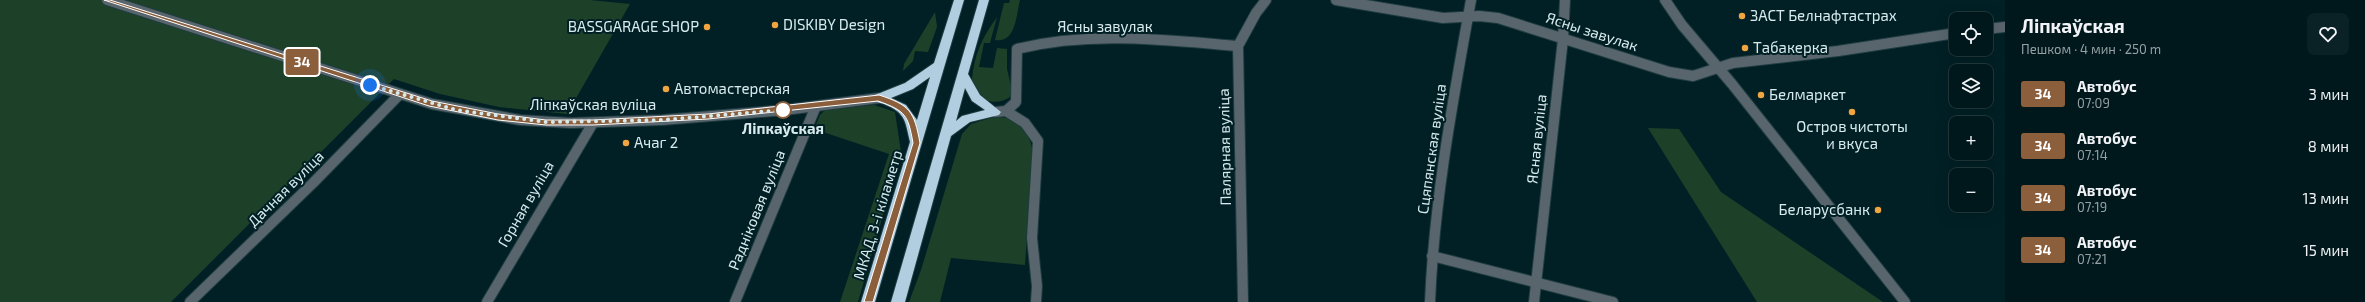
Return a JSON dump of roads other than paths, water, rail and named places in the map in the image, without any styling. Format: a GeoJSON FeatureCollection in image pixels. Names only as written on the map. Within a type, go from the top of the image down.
{"type":"FeatureCollection","features":[{"type":"Feature","properties":{"kind":"highway","name":"МКАД, 3-і кіламетр"},"geometry":{"type":"LineString","coordinates":[[868,302],[917,143],[958,0]]}},
{"type":"Feature","properties":{"kind":"highway"},"geometry":{"type":"LineString","coordinates":[[898,302],[944,136],[984,0]]}},
{"type":"Feature","properties":{"kind":"highway"},"geometry":{"type":"LineString","coordinates":[[879,98],[909,86],[940,65]]}},
{"type":"Feature","properties":{"kind":"highway"},"geometry":{"type":"LineString","coordinates":[[962,73],[976,98],[1000,111]]}},
{"type":"Feature","properties":{"kind":"highway"},"geometry":{"type":"LineString","coordinates":[[879,98],[900,106],[908,112],[912,121],[917,143]]}},
{"type":"Feature","properties":{"kind":"highway"},"geometry":{"type":"LineString","coordinates":[[944,136],[966,119],[1000,111]]}},
{"type":"Feature","properties":{"kind":"street","name":"Ліпкаўская вуліца"},"geometry":{"type":"LineString","coordinates":[[107,0],[432,104],[498,117],[546,122],[593,123],[662,120],[816,106],[879,98]]}},
{"type":"Feature","properties":{"kind":"street","name":"Палярная вуліца"},"geometry":{"type":"LineString","coordinates":[[1243,302],[1238,46],[1256,13],[1266,0]]}},
{"type":"Feature","properties":{"kind":"street","name":"Ясны завулак"},"geometry":{"type":"LineString","coordinates":[[1336,0],[1443,18],[1498,18],[1683,75],[1693,76],[1719,69],[1733,63],[1838,51],[1949,35]]}},
{"type":"Feature","properties":{"kind":"street","name":"Сцяпянская вуліца"},"geometry":{"type":"LineString","coordinates":[[1430,302],[1432,256],[1467,17],[1471,0]]}},
{"type":"Feature","properties":{"kind":"street","name":"Ясная вуліца"},"geometry":{"type":"LineString","coordinates":[[1534,302],[1563,39],[1565,0]]}},
{"type":"Feature","properties":{"kind":"street"},"geometry":{"type":"LineString","coordinates":[[1665,0],[1682,25],[1719,69],[1905,302]]}},
{"type":"Feature","properties":{"kind":"street"},"geometry":{"type":"LineString","coordinates":[[1993,28],[2005,27]]}},
{"type":"Feature","properties":{"kind":"street","name":"Ясны завулак"},"geometry":{"type":"LineString","coordinates":[[1000,111],[1012,107],[1017,97],[1014,62],[1017,49],[1040,42],[1094,38],[1238,46]]}},
{"type":"Feature","properties":{"kind":"street","name":"Дачная вуліца"},"geometry":{"type":"LineString","coordinates":[[190,302],[308,189],[400,94]]}},
{"type":"Feature","properties":{"kind":"street","name":"Радніковая вуліца"},"geometry":{"type":"LineString","coordinates":[[735,302],[816,106]]}},
{"type":"Feature","properties":{"kind":"street"},"geometry":{"type":"LineString","coordinates":[[1000,111],[1027,123],[1034,131],[1038,141],[1032,238],[1037,286],[1036,302]]}},
{"type":"Feature","properties":{"kind":"street","name":"Горная вуліца"},"geometry":{"type":"LineString","coordinates":[[487,302],[593,123]]}},
{"type":"Feature","properties":{"kind":"street"},"geometry":{"type":"LineString","coordinates":[[1432,256],[1536,281],[1613,302]]}},
{"type":"Feature","properties":{"kind":"place","name":"ЗАСТ Белнафтастрах"},"geometry":{"type":"Point","coordinates":[1742,16]}},
{"type":"Feature","properties":{"kind":"place","name":"DISKIBY Design"},"geometry":{"type":"Point","coordinates":[775,25]}},
{"type":"Feature","properties":{"kind":"place","name":"BASSGARAGE SHOP"},"geometry":{"type":"Point","coordinates":[707,27]}},
{"type":"Feature","properties":{"kind":"place","name":"Табакерка"},"geometry":{"type":"Point","coordinates":[1745,48]}},
{"type":"Feature","properties":{"kind":"place","name":"Автомастерская"},"geometry":{"type":"Point","coordinates":[666,89]}},
{"type":"Feature","properties":{"kind":"place","name":"Белмаркет"},"geometry":{"type":"Point","coordinates":[1761,95]}},
{"type":"Feature","properties":{"kind":"place","name":"Ліпкаўская"},"geometry":{"type":"Point","coordinates":[783,110]}},
{"type":"Feature","properties":{"kind":"place","name":"Остров чистоты и вкуса"},"geometry":{"type":"Point","coordinates":[1852,112]}},
{"type":"Feature","properties":{"kind":"place","name":"Ачаг 2"},"geometry":{"type":"Point","coordinates":[626,143]}},
{"type":"Feature","properties":{"kind":"place","name":"Беларусбанк"},"geometry":{"type":"Point","coordinates":[1878,210]}}]}
